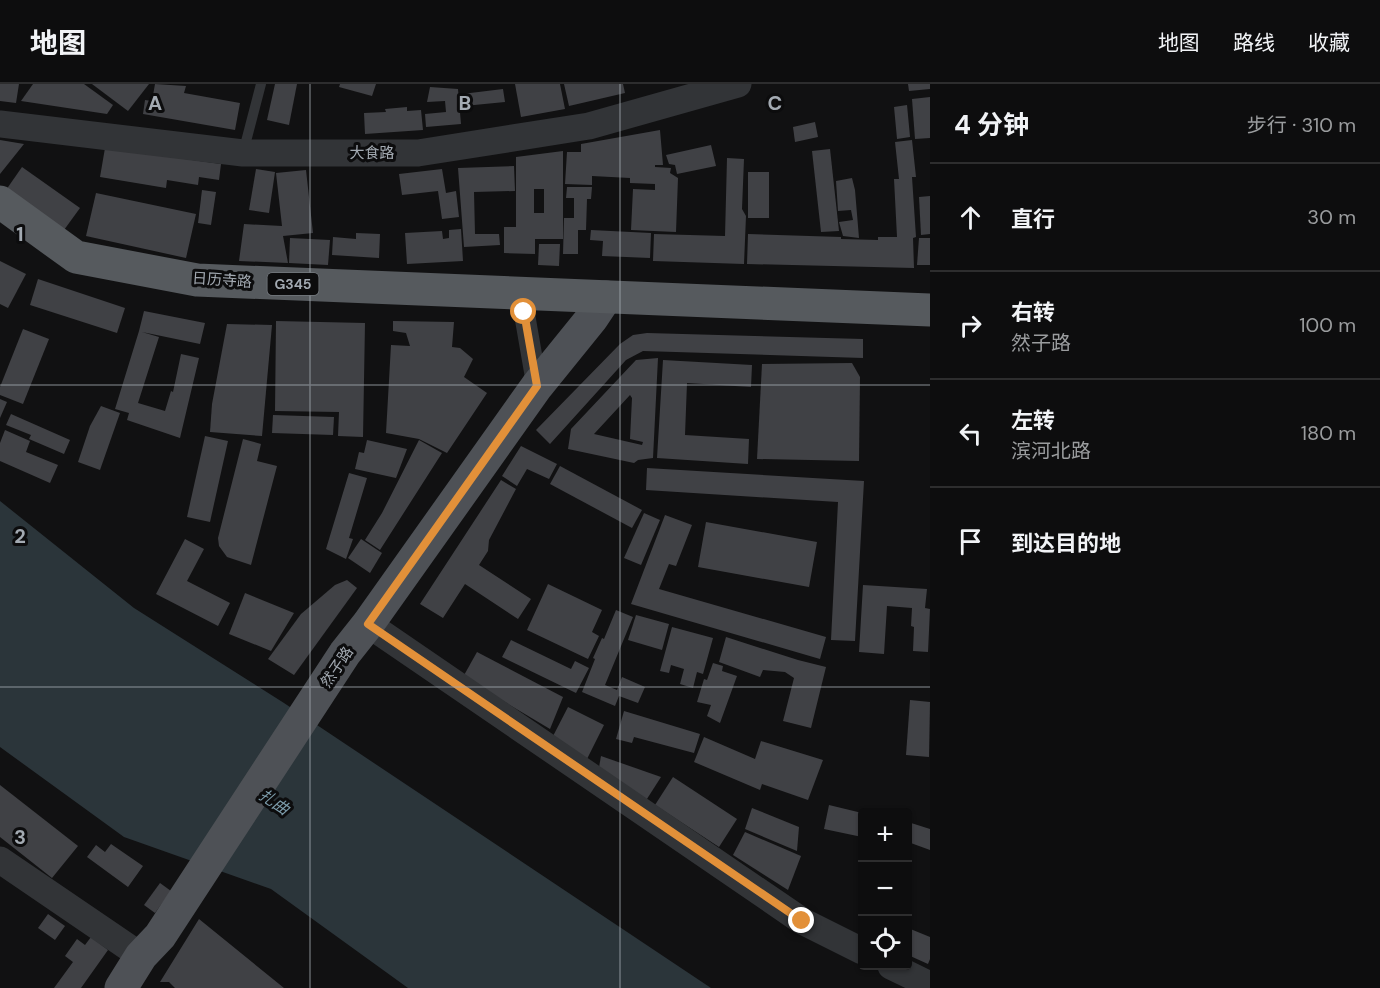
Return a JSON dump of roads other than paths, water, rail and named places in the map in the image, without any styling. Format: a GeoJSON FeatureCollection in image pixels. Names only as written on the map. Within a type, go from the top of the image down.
{"type":"FeatureCollection","features":[{"type":"Feature","properties":{"kind":"highway","name":"日历寺路"},"geometry":{"type":"LineString","coordinates":[[0,202],[76,257],[197,280],[599,307]]}},
{"type":"Feature","properties":{"kind":"highway","name":"日历寺路"},"geometry":{"type":"LineString","coordinates":[[0,222],[71,269],[193,298],[522,303]]}},
{"type":"Feature","properties":{"kind":"highway","name":"G345"},"geometry":{"type":"LineString","coordinates":[[599,307],[930,310]]}},
{"type":"Feature","properties":{"kind":"main road","name":"然子路"},"geometry":{"type":"LineString","coordinates":[[121,988],[345,653],[537,386],[599,307]]}},
{"type":"Feature","properties":{"kind":"street","name":"大食路"},"geometry":{"type":"LineString","coordinates":[[0,124],[243,153],[418,153],[590,126],[738,84]]}},
{"type":"Feature","properties":{"kind":"street"},"geometry":{"type":"LineString","coordinates":[[522,303],[537,386]]}},
{"type":"Feature","properties":{"kind":"street"},"geometry":{"type":"LineString","coordinates":[[368,624],[802,921],[858,949]]}},
{"type":"Feature","properties":{"kind":"street"},"geometry":{"type":"LineString","coordinates":[[0,860],[151,946]]}},
{"type":"Feature","properties":{"kind":"street"},"geometry":{"type":"LineString","coordinates":[[899,970],[930,985]]}},
{"type":"Feature","properties":{"kind":"lane"},"geometry":{"type":"LineString","coordinates":[[243,153],[261,84]]}},
{"type":"Feature","properties":{"kind":"water","name":"扎曲"},"geometry":{"type":"Polygon","coordinates":[[[0,501],[134,608],[284,703],[711,988],[408,988],[271,889],[124,837],[0,747],[0,501]]]}}]}
